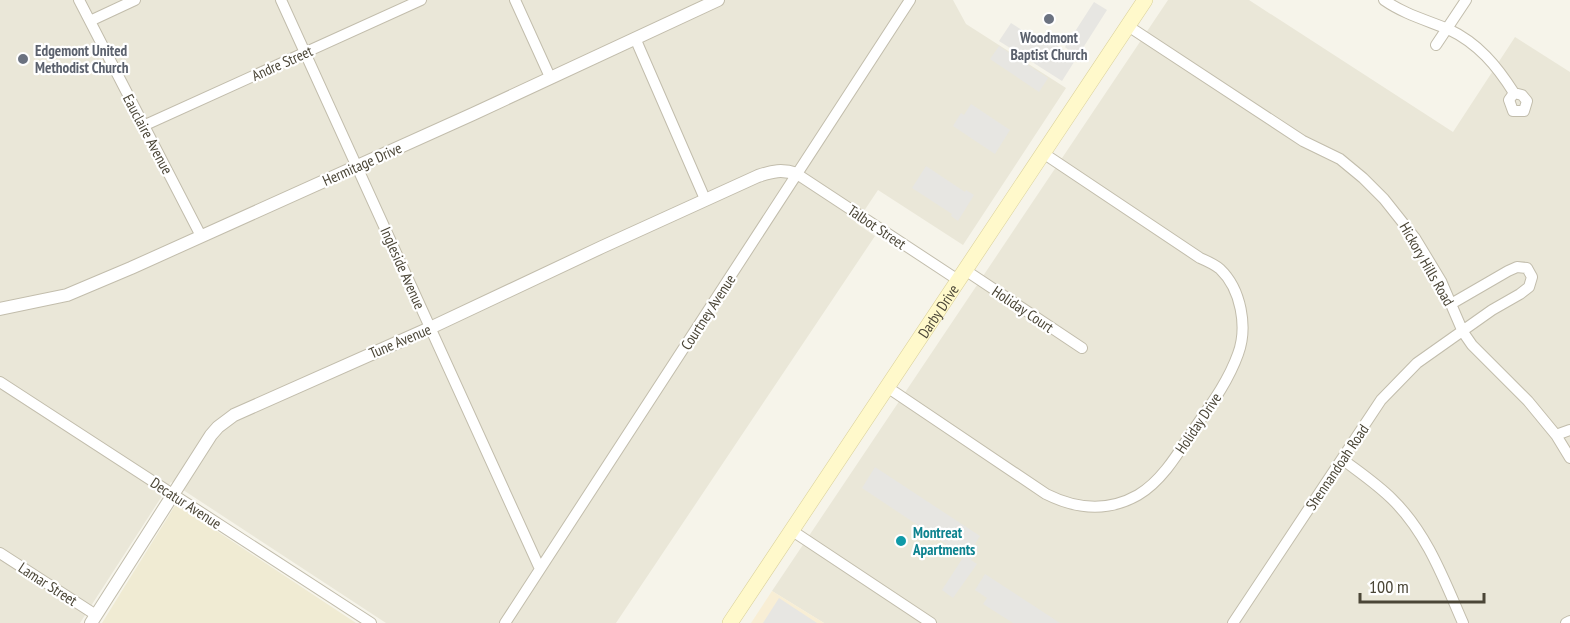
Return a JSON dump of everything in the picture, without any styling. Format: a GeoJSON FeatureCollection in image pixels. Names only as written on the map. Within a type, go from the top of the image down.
{"type":"FeatureCollection","features":[{"type":"Feature","properties":{"kind":"main road","name":"Darby Drive"},"geometry":{"type":"LineString","coordinates":[[730,623],[1145,0]]}},
{"type":"Feature","properties":{"kind":"street","name":"Eauclaire Avenue"},"geometry":{"type":"LineString","coordinates":[[79,0],[201,236]]}},
{"type":"Feature","properties":{"kind":"street"},"geometry":{"type":"LineString","coordinates":[[90,21],[135,0]]}},
{"type":"Feature","properties":{"kind":"street","name":"Ingleside Avenue"},"geometry":{"type":"LineString","coordinates":[[281,0],[540,569]]}},
{"type":"Feature","properties":{"kind":"street","name":"Andre Street"},"geometry":{"type":"LineString","coordinates":[[143,126],[421,0]]}},
{"type":"Feature","properties":{"kind":"street"},"geometry":{"type":"LineString","coordinates":[[515,0],[550,77]]}},
{"type":"Feature","properties":{"kind":"street","name":"Hermitage Drive"},"geometry":{"type":"LineString","coordinates":[[0,309],[67,295],[357,166],[718,0]]}},
{"type":"Feature","properties":{"kind":"street","name":"Courtney Avenue"},"geometry":{"type":"LineString","coordinates":[[505,623],[910,0]]}},
{"type":"Feature","properties":{"kind":"street"},"geometry":{"type":"LineString","coordinates":[[1384,0],[1399,10],[1447,29],[1493,62],[1514,93]]}},
{"type":"Feature","properties":{"kind":"street"},"geometry":{"type":"LineString","coordinates":[[1436,45],[1466,0]]}},
{"type":"Feature","properties":{"kind":"street","name":"Hickory Hills Road"},"geometry":{"type":"LineString","coordinates":[[1128,26],[1303,141],[1340,159],[1363,178],[1384,199],[1409,230],[1441,281],[1463,332],[1472,345],[1528,401],[1556,435],[1570,458]]}},
{"type":"Feature","properties":{"kind":"street"},"geometry":{"type":"LineString","coordinates":[[635,38],[705,199]]}},
{"type":"Feature","properties":{"kind":"street","name":"Holiday Drive"},"geometry":{"type":"LineString","coordinates":[[887,387],[1047,494],[1069,504],[1089,508],[1119,503],[1147,489],[1169,466],[1204,416],[1231,372],[1241,343],[1242,313],[1236,293],[1225,274],[1218,267],[1200,258],[1043,153]]}},
{"type":"Feature","properties":{"kind":"street","name":"Tune Avenue"},"geometry":{"type":"LineString","coordinates":[[93,619],[211,435],[234,415],[430,328],[705,199],[774,170],[797,174]]}},
{"type":"Feature","properties":{"kind":"street","name":"Talbot Street"},"geometry":{"type":"LineString","coordinates":[[797,174],[961,275]]}},
{"type":"Feature","properties":{"kind":"street","name":"Shennandoah Road"},"geometry":{"type":"LineString","coordinates":[[1233,623],[1381,400],[1409,369],[1528,287],[1532,277],[1527,268],[1517,267],[1451,304]]}},
{"type":"Feature","properties":{"kind":"street","name":"Holiday Court"},"geometry":{"type":"LineString","coordinates":[[961,275],[1082,348]]}},
{"type":"Feature","properties":{"kind":"street","name":"Decatur Avenue"},"geometry":{"type":"LineString","coordinates":[[0,382],[371,623]]}},
{"type":"Feature","properties":{"kind":"street"},"geometry":{"type":"LineString","coordinates":[[1556,435],[1570,430]]}},
{"type":"Feature","properties":{"kind":"street"},"geometry":{"type":"LineString","coordinates":[[1342,459],[1378,486],[1407,516],[1430,550],[1463,623]]}},
{"type":"Feature","properties":{"kind":"street"},"geometry":{"type":"LineString","coordinates":[[791,530],[931,623]]}},
{"type":"Feature","properties":{"kind":"street","name":"Lamar Street"},"geometry":{"type":"LineString","coordinates":[[0,553],[93,619]]}},
{"type":"Feature","properties":{"kind":"street"},"geometry":{"type":"LineString","coordinates":[[1566,623],[1570,621]]}},
{"type":"Feature","properties":{"kind":"shaded area"},"geometry":{"type":"Polygon","coordinates":[[[0,0],[953,0],[966,24],[1066,88],[963,245],[878,190],[856,223],[875,236],[616,623],[386,623],[171,482],[80,623],[0,623],[0,0]]]}},
{"type":"Feature","properties":{"kind":"shaded area"},"geometry":{"type":"Polygon","coordinates":[[[1168,0],[1249,0],[1453,132],[1515,37],[1570,72],[1570,623],[824,623],[772,591],[1168,0]]]}},
{"type":"Feature","properties":{"kind":"shaded area"},"geometry":{"type":"Polygon","coordinates":[[[1094,2],[1107,10],[1062,81],[999,41],[1011,23],[1045,45],[1049,40],[1067,52],[1063,58],[1066,59],[1070,51],[1065,47],[1094,2]]]}},
{"type":"Feature","properties":{"kind":"shaded area"},"geometry":{"type":"Polygon","coordinates":[[[999,46],[1048,78],[1039,92],[990,59],[999,46]]]}},
{"type":"Feature","properties":{"kind":"shaded area"},"geometry":{"type":"Polygon","coordinates":[[[971,104],[1010,130],[995,154],[953,126],[961,113],[964,115],[971,104]]]}},
{"type":"Feature","properties":{"kind":"shaded area"},"geometry":{"type":"Polygon","coordinates":[[[926,166],[965,192],[966,190],[974,195],[958,221],[951,216],[952,214],[912,188],[926,166]]]}},
{"type":"Feature","properties":{"kind":"shaded area"},"geometry":{"type":"Polygon","coordinates":[[[875,467],[980,536],[975,544],[979,547],[971,560],[977,564],[953,598],[942,590],[964,556],[862,488],[875,467]]]}},
{"type":"Feature","properties":{"kind":"shaded area"},"geometry":{"type":"Polygon","coordinates":[[[176,504],[356,623],[102,623],[176,504]]]}},
{"type":"Feature","properties":{"kind":"shaded area"},"geometry":{"type":"Polygon","coordinates":[[[985,574],[1060,623],[1013,623],[983,604],[987,598],[975,590],[985,574]]]}},
{"type":"Feature","properties":{"kind":"shaded area"},"geometry":{"type":"Polygon","coordinates":[[[772,591],[824,623],[751,623],[772,591]]]}},
{"type":"Feature","properties":{"kind":"shaded area"},"geometry":{"type":"Polygon","coordinates":[[[779,598],[817,623],[763,623],[779,598]]]}},
{"type":"Feature","properties":{"kind":"place","name":"Woodmont Baptist Church"},"geometry":{"type":"Point","coordinates":[1049,19]}},
{"type":"Feature","properties":{"kind":"place","name":"Edgemont United Methodist Church"},"geometry":{"type":"Point","coordinates":[23,59]}},
{"type":"Feature","properties":{"kind":"place","name":"Montreat Apartments"},"geometry":{"type":"Point","coordinates":[901,541]}}]}
